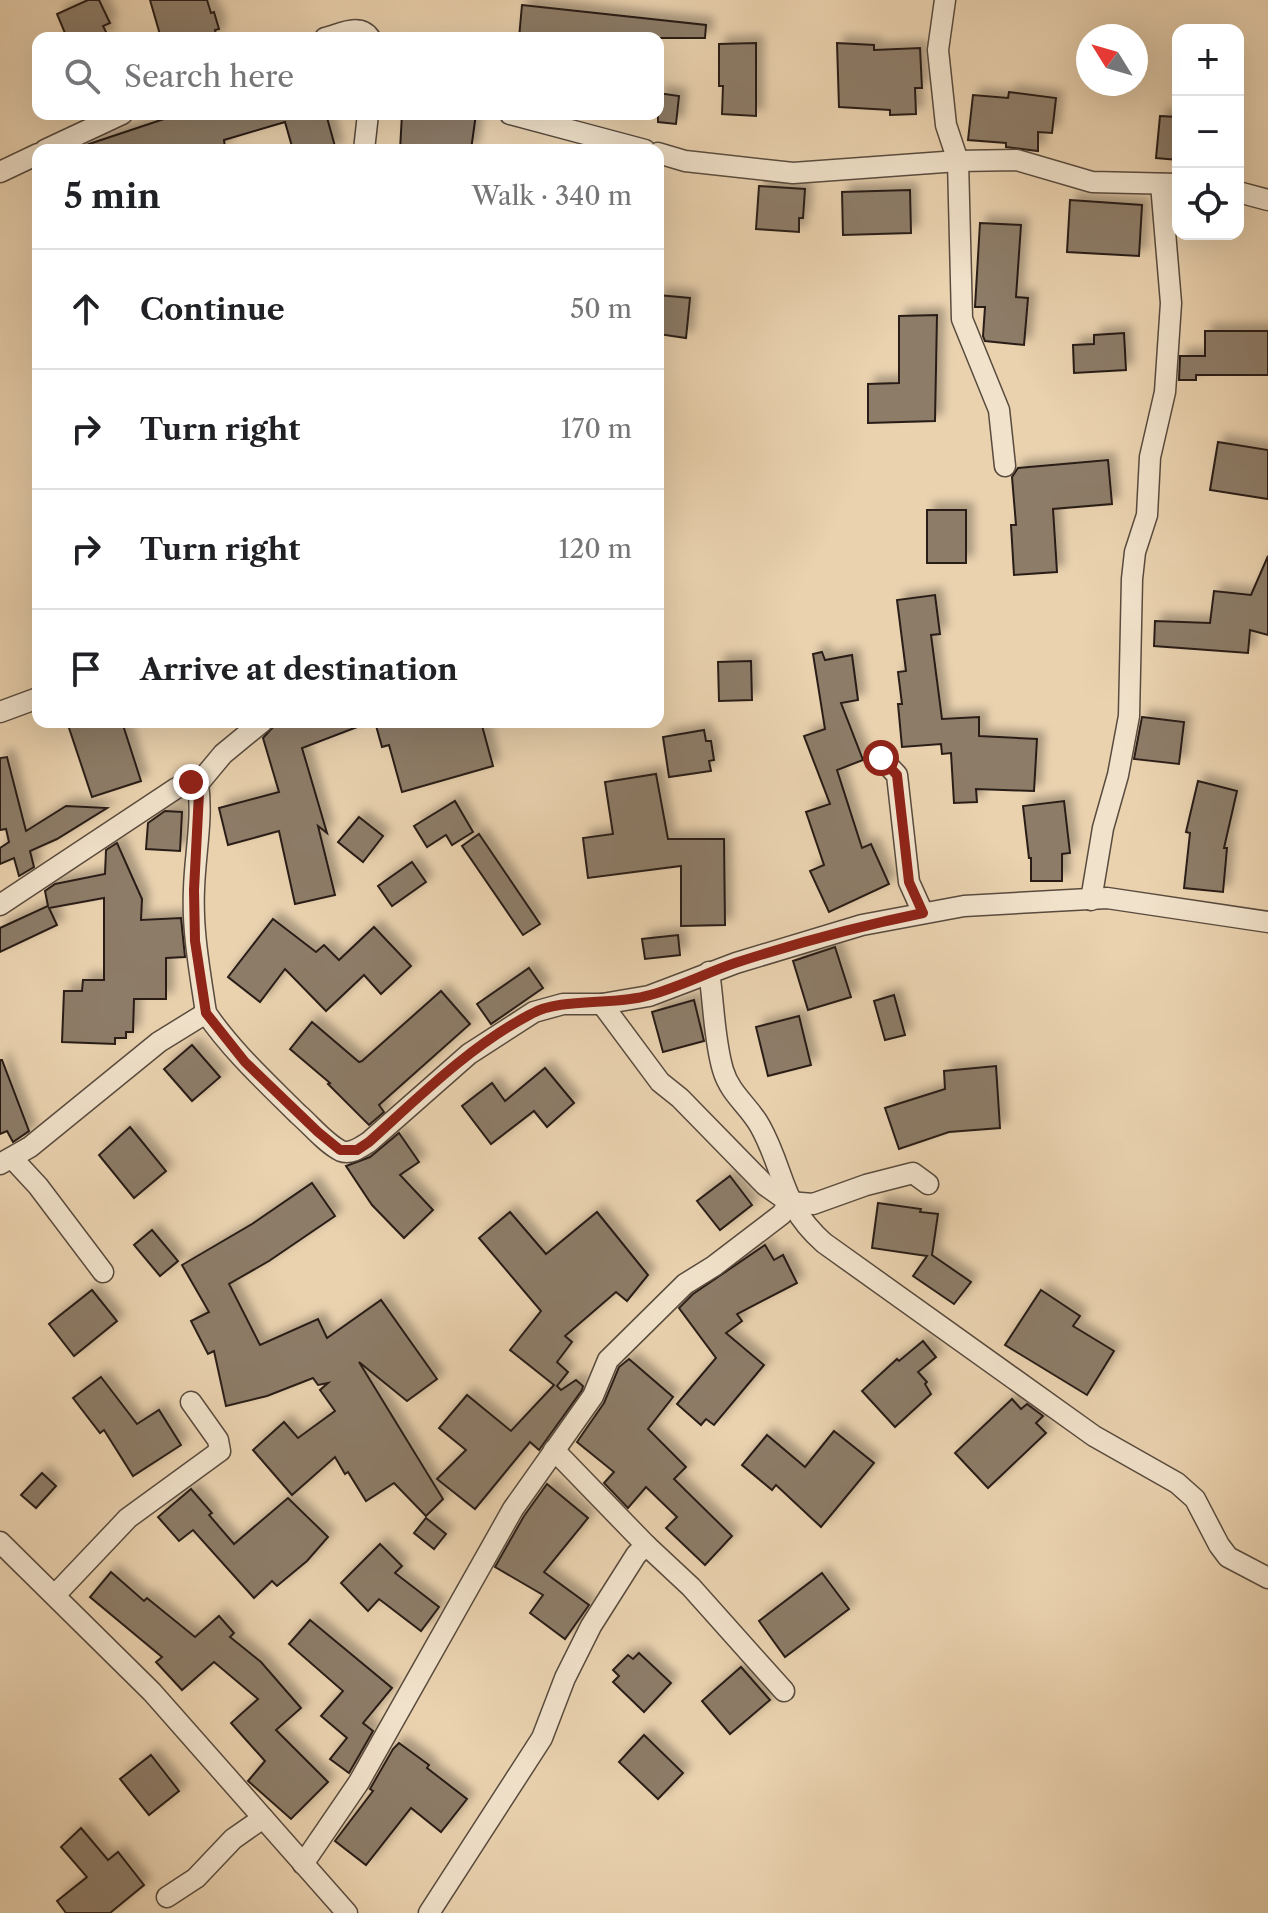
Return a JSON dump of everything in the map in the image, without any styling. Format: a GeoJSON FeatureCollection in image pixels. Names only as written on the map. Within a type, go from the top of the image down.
{"type":"FeatureCollection","features":[{"type":"Feature","properties":{"kind":"street"},"geometry":{"type":"LineString","coordinates":[[945,0],[938,50],[946,125],[958,161],[962,319],[999,410],[1005,466]]}},
{"type":"Feature","properties":{"kind":"street"},"geometry":{"type":"LineString","coordinates":[[58,144],[109,120]]}},
{"type":"Feature","properties":{"kind":"street"},"geometry":{"type":"LineString","coordinates":[[365,144],[367,120]]}},
{"type":"Feature","properties":{"kind":"street"},"geometry":{"type":"LineString","coordinates":[[532,120],[622,144]]}},
{"type":"Feature","properties":{"kind":"street"},"geometry":{"type":"LineString","coordinates":[[664,155],[685,161],[793,173],[958,161],[1017,160],[1092,182],[1115,180],[1170,184],[1171,303],[1165,392],[1150,457],[1147,515],[1135,552],[1129,716],[1118,775],[1103,828],[1091,900]]}},
{"type":"Feature","properties":{"kind":"street"},"geometry":{"type":"LineString","coordinates":[[0,172],[32,157]]}},
{"type":"Feature","properties":{"kind":"street"},"geometry":{"type":"LineString","coordinates":[[1244,194],[1268,200]]}},
{"type":"Feature","properties":{"kind":"street"},"geometry":{"type":"LineString","coordinates":[[0,712],[32,700]]}},
{"type":"Feature","properties":{"kind":"street"},"geometry":{"type":"LineString","coordinates":[[255,728],[223,754],[198,784],[195,941],[206,1013],[245,1062],[318,1132],[340,1150],[348,1152],[369,1142],[469,1054],[534,1012],[563,1004],[602,1004],[649,996],[709,972],[862,925],[964,906],[1107,898],[1268,922]]}},
{"type":"Feature","properties":{"kind":"street"},"geometry":{"type":"LineString","coordinates":[[881,758],[897,775],[909,882],[923,913]]}},
{"type":"Feature","properties":{"kind":"street"},"geometry":{"type":"LineString","coordinates":[[0,905],[175,789],[186,783],[198,784]]}},
{"type":"Feature","properties":{"kind":"street"},"geometry":{"type":"LineString","coordinates":[[709,972],[722,1067],[729,1086],[767,1139],[789,1202],[806,1227],[1094,1436],[1177,1483],[1195,1499],[1228,1557],[1268,1578]]}},
{"type":"Feature","properties":{"kind":"street"},"geometry":{"type":"LineString","coordinates":[[602,1004],[660,1082],[680,1098],[765,1185],[789,1202],[813,1204],[866,1185],[913,1173],[928,1184]]}},
{"type":"Feature","properties":{"kind":"street"},"geometry":{"type":"LineString","coordinates":[[103,1272],[38,1186],[6,1161],[30,1147],[159,1042],[206,1013]]}},
{"type":"Feature","properties":{"kind":"street"},"geometry":{"type":"LineString","coordinates":[[303,1864],[359,1782],[513,1509],[593,1396],[608,1360],[685,1284],[782,1214],[789,1202]]}},
{"type":"Feature","properties":{"kind":"street"},"geometry":{"type":"LineString","coordinates":[[55,1595],[128,1518],[220,1451],[218,1440],[191,1402]]}},
{"type":"Feature","properties":{"kind":"street"},"geometry":{"type":"LineString","coordinates":[[554,1450],[691,1587],[784,1691]]}},
{"type":"Feature","properties":{"kind":"street"},"geometry":{"type":"LineString","coordinates":[[0,1542],[152,1692],[341,1909]]}},
{"type":"Feature","properties":{"kind":"street"},"geometry":{"type":"LineString","coordinates":[[429,1913],[542,1738],[565,1678],[591,1626],[636,1555],[646,1545]]}},
{"type":"Feature","properties":{"kind":"street"},"geometry":{"type":"LineString","coordinates":[[167,1897],[196,1878],[233,1839],[263,1818]]}},
{"type":"Feature","properties":{"kind":"building"},"geometry":{"type":"Polygon","coordinates":[[[88,0],[99,0],[110,23],[103,26],[106,32],[64,32],[57,14],[88,0]]]}},
{"type":"Feature","properties":{"kind":"building"},"geometry":{"type":"Polygon","coordinates":[[[150,0],[207,0],[219,29],[216,32],[159,32],[150,0]]]}},
{"type":"Feature","properties":{"kind":"building"},"geometry":{"type":"Polygon","coordinates":[[[522,5],[706,25],[705,38],[664,38],[664,32],[520,32],[522,5]]]}},
{"type":"Feature","properties":{"kind":"building"},"geometry":{"type":"Polygon","coordinates":[[[756,43],[756,116],[722,114],[719,44],[756,43]]]}},
{"type":"Feature","properties":{"kind":"building"},"geometry":{"type":"Polygon","coordinates":[[[837,43],[874,45],[874,50],[920,48],[922,88],[915,88],[916,114],[890,115],[890,110],[839,107],[837,43]]]}},
{"type":"Feature","properties":{"kind":"building"},"geometry":{"type":"Polygon","coordinates":[[[1009,92],[1056,98],[1052,133],[1038,132],[1038,151],[1006,147],[1006,143],[968,140],[973,95],[1008,98],[1009,92]]]}},
{"type":"Feature","properties":{"kind":"building"},"geometry":{"type":"Polygon","coordinates":[[[664,94],[679,96],[676,124],[658,122],[664,120],[664,94]]]}},
{"type":"Feature","properties":{"kind":"building"},"geometry":{"type":"Polygon","coordinates":[[[1160,116],[1172,117],[1172,159],[1156,158],[1160,116]]]}},
{"type":"Feature","properties":{"kind":"building"},"geometry":{"type":"Polygon","coordinates":[[[161,120],[328,120],[334,144],[291,144],[285,122],[224,140],[225,144],[89,144],[161,120]]]}},
{"type":"Feature","properties":{"kind":"building"},"geometry":{"type":"Polygon","coordinates":[[[402,120],[475,120],[472,144],[400,144],[402,120]]]}},
{"type":"Feature","properties":{"kind":"building"},"geometry":{"type":"Polygon","coordinates":[[[759,186],[805,189],[799,232],[756,229],[759,186]]]}},
{"type":"Feature","properties":{"kind":"building"},"geometry":{"type":"Polygon","coordinates":[[[910,190],[911,233],[843,235],[842,192],[910,190]]]}},
{"type":"Feature","properties":{"kind":"building"},"geometry":{"type":"Polygon","coordinates":[[[1070,200],[1142,205],[1139,256],[1067,252],[1070,200]]]}},
{"type":"Feature","properties":{"kind":"building"},"geometry":{"type":"Polygon","coordinates":[[[980,223],[1021,225],[1016,297],[1028,298],[1024,345],[985,341],[983,336],[985,307],[975,307],[980,223]]]}},
{"type":"Feature","properties":{"kind":"building"},"geometry":{"type":"Polygon","coordinates":[[[664,296],[690,298],[686,338],[664,335],[664,296]]]}},
{"type":"Feature","properties":{"kind":"building"},"geometry":{"type":"Polygon","coordinates":[[[937,315],[935,421],[868,423],[868,384],[899,383],[899,316],[937,315]]]}},
{"type":"Feature","properties":{"kind":"building"},"geometry":{"type":"Polygon","coordinates":[[[1205,331],[1268,331],[1268,375],[1196,375],[1196,380],[1179,380],[1180,356],[1205,356],[1205,331]]]}},
{"type":"Feature","properties":{"kind":"building"},"geometry":{"type":"Polygon","coordinates":[[[1124,333],[1126,370],[1074,373],[1073,345],[1094,344],[1094,335],[1124,333]]]}},
{"type":"Feature","properties":{"kind":"building"},"geometry":{"type":"Polygon","coordinates":[[[1218,442],[1268,450],[1268,499],[1210,490],[1218,442]]]}},
{"type":"Feature","properties":{"kind":"building"},"geometry":{"type":"Polygon","coordinates":[[[1108,460],[1112,504],[1053,509],[1057,572],[1014,575],[1011,525],[1016,525],[1012,477],[1018,468],[1108,460]]]}},
{"type":"Feature","properties":{"kind":"building"},"geometry":{"type":"Polygon","coordinates":[[[927,510],[966,510],[966,563],[927,563],[927,510]]]}},
{"type":"Feature","properties":{"kind":"building"},"geometry":{"type":"Polygon","coordinates":[[[1268,556],[1268,635],[1250,630],[1248,653],[1154,646],[1155,621],[1210,623],[1214,591],[1251,595],[1268,556]]]}},
{"type":"Feature","properties":{"kind":"building"},"geometry":{"type":"Polygon","coordinates":[[[935,595],[940,634],[931,635],[942,719],[979,717],[979,736],[1037,739],[1034,791],[976,789],[977,802],[954,803],[951,753],[942,754],[941,744],[902,747],[898,672],[906,671],[897,600],[935,595]]]}},
{"type":"Feature","properties":{"kind":"building"},"geometry":{"type":"Polygon","coordinates":[[[822,652],[825,660],[852,655],[858,700],[841,703],[863,760],[837,770],[862,848],[871,844],[889,884],[829,912],[810,871],[824,865],[806,812],[830,804],[804,736],[825,729],[813,654],[822,652]]]}},
{"type":"Feature","properties":{"kind":"building"},"geometry":{"type":"Polygon","coordinates":[[[751,661],[752,700],[719,701],[718,662],[751,661]]]}},
{"type":"Feature","properties":{"kind":"building"},"geometry":{"type":"Polygon","coordinates":[[[1142,717],[1184,722],[1179,764],[1134,759],[1142,717]]]}},
{"type":"Feature","properties":{"kind":"building"},"geometry":{"type":"Polygon","coordinates":[[[69,728],[124,728],[141,781],[92,797],[69,728]]]}},
{"type":"Feature","properties":{"kind":"building"},"geometry":{"type":"Polygon","coordinates":[[[272,728],[354,728],[302,748],[327,833],[318,826],[335,895],[295,904],[279,831],[228,845],[219,808],[279,792],[263,738],[272,728]]]}},
{"type":"Feature","properties":{"kind":"building"},"geometry":{"type":"Polygon","coordinates":[[[377,728],[483,728],[493,766],[402,792],[389,745],[382,747],[377,728]]]}},
{"type":"Feature","properties":{"kind":"building"},"geometry":{"type":"Polygon","coordinates":[[[704,730],[706,741],[711,741],[714,760],[709,761],[711,771],[669,777],[663,737],[704,730]]]}},
{"type":"Feature","properties":{"kind":"building"},"geometry":{"type":"Polygon","coordinates":[[[7,757],[26,831],[66,806],[107,808],[57,839],[30,851],[34,867],[19,876],[14,858],[0,864],[0,848],[9,842],[6,829],[0,830],[0,758],[7,757]]]}},
{"type":"Feature","properties":{"kind":"building"},"geometry":{"type":"Polygon","coordinates":[[[656,774],[668,839],[724,839],[725,925],[681,926],[681,866],[588,878],[583,838],[613,834],[605,782],[656,774]]]}},
{"type":"Feature","properties":{"kind":"building"},"geometry":{"type":"Polygon","coordinates":[[[1198,781],[1237,791],[1224,848],[1227,848],[1223,892],[1184,888],[1190,833],[1186,832],[1198,781]]]}},
{"type":"Feature","properties":{"kind":"building"},"geometry":{"type":"Polygon","coordinates":[[[455,801],[473,832],[452,845],[446,835],[427,847],[414,826],[455,801]]]}},
{"type":"Feature","properties":{"kind":"building"},"geometry":{"type":"Polygon","coordinates":[[[1064,801],[1070,853],[1062,854],[1062,881],[1031,881],[1031,858],[1023,806],[1064,801]]]}},
{"type":"Feature","properties":{"kind":"building"},"geometry":{"type":"Polygon","coordinates":[[[165,811],[182,812],[180,851],[146,849],[148,823],[165,811]]]}},
{"type":"Feature","properties":{"kind":"building"},"geometry":{"type":"Polygon","coordinates":[[[359,817],[383,836],[363,862],[338,842],[359,817]]]}},
{"type":"Feature","properties":{"kind":"building"},"geometry":{"type":"Polygon","coordinates":[[[479,834],[540,924],[523,935],[462,846],[479,834]]]}},
{"type":"Feature","properties":{"kind":"building"},"geometry":{"type":"Polygon","coordinates":[[[117,843],[142,899],[141,920],[181,918],[185,957],[166,958],[166,999],[134,999],[133,1032],[126,1032],[126,1038],[115,1038],[115,1044],[62,1042],[64,991],[82,991],[83,980],[104,980],[104,898],[49,908],[57,925],[0,952],[0,928],[48,906],[45,891],[55,884],[105,874],[106,850],[117,843]]]}},
{"type":"Feature","properties":{"kind":"building"},"geometry":{"type":"Polygon","coordinates":[[[412,862],[426,882],[392,906],[378,886],[412,862]]]}},
{"type":"Feature","properties":{"kind":"building"},"geometry":{"type":"Polygon","coordinates":[[[273,919],[316,952],[324,945],[339,960],[374,927],[411,966],[381,994],[364,975],[326,1011],[285,969],[260,1002],[228,977],[273,919]]]}},
{"type":"Feature","properties":{"kind":"building"},"geometry":{"type":"Polygon","coordinates":[[[678,935],[680,955],[645,959],[642,939],[678,935]]]}},
{"type":"Feature","properties":{"kind":"building"},"geometry":{"type":"Polygon","coordinates":[[[835,947],[851,997],[808,1010],[793,961],[835,947]]]}},
{"type":"Feature","properties":{"kind":"building"},"geometry":{"type":"Polygon","coordinates":[[[529,968],[543,988],[491,1024],[477,1004],[529,968]]]}},
{"type":"Feature","properties":{"kind":"building"},"geometry":{"type":"Polygon","coordinates":[[[441,991],[470,1024],[379,1105],[384,1112],[369,1125],[330,1083],[290,1049],[312,1022],[359,1062],[362,1061],[441,991]]]}},
{"type":"Feature","properties":{"kind":"building"},"geometry":{"type":"Polygon","coordinates":[[[894,995],[905,1035],[885,1040],[874,1001],[894,995]]]}},
{"type":"Feature","properties":{"kind":"building"},"geometry":{"type":"Polygon","coordinates":[[[694,1000],[704,1041],[663,1052],[652,1012],[694,1000]]]}},
{"type":"Feature","properties":{"kind":"building"},"geometry":{"type":"Polygon","coordinates":[[[799,1016],[811,1065],[768,1076],[756,1027],[799,1016]]]}},
{"type":"Feature","properties":{"kind":"building"},"geometry":{"type":"Polygon","coordinates":[[[192,1045],[220,1077],[192,1101],[164,1069],[192,1045]]]}},
{"type":"Feature","properties":{"kind":"building"},"geometry":{"type":"Polygon","coordinates":[[[0,1060],[29,1131],[13,1142],[7,1131],[0,1134],[0,1060]]]}},
{"type":"Feature","properties":{"kind":"building"},"geometry":{"type":"Polygon","coordinates":[[[996,1066],[1000,1128],[949,1132],[899,1149],[885,1108],[945,1089],[944,1071],[996,1066]]]}},
{"type":"Feature","properties":{"kind":"building"},"geometry":{"type":"Polygon","coordinates":[[[545,1068],[574,1103],[547,1127],[534,1111],[491,1144],[462,1106],[492,1083],[505,1101],[545,1068]]]}},
{"type":"Feature","properties":{"kind":"building"},"geometry":{"type":"Polygon","coordinates":[[[130,1127],[166,1171],[134,1198],[99,1155],[130,1127]]]}},
{"type":"Feature","properties":{"kind":"building"},"geometry":{"type":"Polygon","coordinates":[[[399,1133],[419,1162],[400,1175],[433,1210],[404,1238],[372,1205],[346,1166],[370,1157],[399,1133]]]}},
{"type":"Feature","properties":{"kind":"building"},"geometry":{"type":"Polygon","coordinates":[[[730,1176],[752,1205],[720,1230],[697,1201],[730,1176]]]}},
{"type":"Feature","properties":{"kind":"building"},"geometry":{"type":"Polygon","coordinates":[[[312,1183],[335,1216],[229,1284],[260,1345],[318,1319],[327,1338],[381,1300],[437,1379],[407,1401],[359,1362],[443,1499],[426,1516],[394,1483],[366,1501],[335,1457],[292,1495],[253,1450],[284,1422],[298,1438],[335,1411],[320,1390],[328,1383],[318,1385],[313,1378],[267,1396],[226,1406],[214,1351],[208,1354],[191,1321],[209,1312],[182,1265],[252,1224],[312,1183]]]}},
{"type":"Feature","properties":{"kind":"building"},"geometry":{"type":"Polygon","coordinates":[[[878,1203],[938,1214],[932,1255],[971,1282],[954,1304],[913,1276],[927,1256],[872,1248],[878,1203]]]}},
{"type":"Feature","properties":{"kind":"building"},"geometry":{"type":"Polygon","coordinates":[[[510,1212],[546,1254],[597,1212],[648,1275],[627,1301],[616,1292],[565,1336],[572,1342],[557,1362],[568,1372],[557,1386],[561,1390],[576,1380],[583,1386],[582,1390],[539,1450],[530,1442],[475,1509],[437,1479],[466,1450],[439,1428],[467,1395],[511,1431],[554,1385],[510,1350],[541,1311],[479,1238],[510,1212]]]}},
{"type":"Feature","properties":{"kind":"building"},"geometry":{"type":"Polygon","coordinates":[[[152,1230],[178,1261],[160,1276],[134,1245],[152,1230]]]}},
{"type":"Feature","properties":{"kind":"building"},"geometry":{"type":"Polygon","coordinates":[[[765,1245],[774,1260],[783,1255],[797,1283],[737,1314],[742,1321],[726,1333],[764,1365],[714,1425],[706,1419],[701,1425],[677,1404],[716,1358],[679,1308],[693,1294],[765,1245]]]}},
{"type":"Feature","properties":{"kind":"building"},"geometry":{"type":"Polygon","coordinates":[[[92,1290],[117,1321],[74,1356],[49,1324],[92,1290]]]}},
{"type":"Feature","properties":{"kind":"building"},"geometry":{"type":"Polygon","coordinates":[[[1041,1290],[1080,1316],[1073,1326],[1114,1351],[1087,1395],[1005,1345],[1041,1290]]]}},
{"type":"Feature","properties":{"kind":"building"},"geometry":{"type":"Polygon","coordinates":[[[923,1341],[936,1357],[918,1372],[927,1382],[925,1384],[931,1394],[895,1427],[862,1391],[897,1359],[899,1361],[923,1341]]]}},
{"type":"Feature","properties":{"kind":"building"},"geometry":{"type":"Polygon","coordinates":[[[629,1359],[673,1397],[648,1429],[686,1467],[674,1479],[732,1536],[705,1565],[666,1528],[677,1517],[646,1487],[628,1508],[604,1483],[614,1472],[577,1442],[604,1403],[619,1367],[629,1359]]]}},
{"type":"Feature","properties":{"kind":"building"},"geometry":{"type":"Polygon","coordinates":[[[101,1377],[137,1424],[159,1410],[181,1445],[133,1476],[104,1430],[100,1433],[73,1398],[101,1377]]]}},
{"type":"Feature","properties":{"kind":"building"},"geometry":{"type":"Polygon","coordinates":[[[1012,1399],[1021,1409],[1027,1404],[1043,1416],[1036,1423],[1046,1433],[988,1488],[955,1453],[1012,1399]]]}},
{"type":"Feature","properties":{"kind":"building"},"geometry":{"type":"Polygon","coordinates":[[[834,1431],[874,1463],[821,1527],[776,1485],[772,1490],[742,1465],[767,1435],[805,1467],[834,1431]]]}},
{"type":"Feature","properties":{"kind":"building"},"geometry":{"type":"Polygon","coordinates":[[[42,1473],[56,1486],[36,1508],[21,1495],[42,1473]]]}},
{"type":"Feature","properties":{"kind":"building"},"geometry":{"type":"Polygon","coordinates":[[[547,1484],[588,1518],[544,1572],[589,1605],[565,1639],[530,1613],[543,1595],[495,1567],[524,1516],[547,1484]]]}},
{"type":"Feature","properties":{"kind":"building"},"geometry":{"type":"Polygon","coordinates":[[[191,1489],[234,1544],[288,1498],[328,1537],[307,1561],[277,1586],[272,1581],[254,1598],[193,1530],[179,1541],[158,1517],[191,1489]]]}},
{"type":"Feature","properties":{"kind":"building"},"geometry":{"type":"Polygon","coordinates":[[[426,1518],[446,1534],[434,1549],[414,1533],[426,1518]]]}},
{"type":"Feature","properties":{"kind":"building"},"geometry":{"type":"Polygon","coordinates":[[[380,1544],[402,1566],[395,1573],[439,1607],[421,1631],[379,1599],[368,1611],[341,1583],[380,1544]]]}},
{"type":"Feature","properties":{"kind":"building"},"geometry":{"type":"Polygon","coordinates":[[[111,1572],[144,1601],[147,1598],[195,1637],[219,1616],[234,1633],[230,1637],[261,1662],[301,1708],[276,1730],[328,1782],[291,1819],[248,1781],[265,1761],[231,1723],[258,1699],[214,1662],[182,1690],[156,1662],[162,1657],[90,1597],[111,1572]]]}},
{"type":"Feature","properties":{"kind":"building"},"geometry":{"type":"Polygon","coordinates":[[[822,1573],[849,1609],[785,1657],[759,1621],[822,1573]]]}},
{"type":"Feature","properties":{"kind":"building"},"geometry":{"type":"Polygon","coordinates":[[[310,1620],[392,1688],[363,1723],[373,1731],[349,1773],[330,1759],[347,1738],[321,1716],[343,1691],[289,1644],[310,1620]]]}},
{"type":"Feature","properties":{"kind":"building"},"geometry":{"type":"Polygon","coordinates":[[[639,1653],[671,1683],[644,1712],[613,1682],[619,1676],[613,1670],[628,1655],[633,1659],[639,1653]]]}},
{"type":"Feature","properties":{"kind":"building"},"geometry":{"type":"Polygon","coordinates":[[[741,1667],[770,1700],[730,1734],[702,1701],[741,1667]]]}},
{"type":"Feature","properties":{"kind":"building"},"geometry":{"type":"Polygon","coordinates":[[[644,1735],[683,1773],[658,1799],[619,1762],[644,1735]]]}},
{"type":"Feature","properties":{"kind":"building"},"geometry":{"type":"Polygon","coordinates":[[[399,1743],[467,1799],[441,1832],[411,1808],[366,1865],[335,1841],[373,1791],[370,1789],[399,1743]]]}},
{"type":"Feature","properties":{"kind":"building"},"geometry":{"type":"Polygon","coordinates":[[[151,1755],[179,1791],[149,1815],[120,1779],[151,1755]]]}},
{"type":"Feature","properties":{"kind":"building"},"geometry":{"type":"Polygon","coordinates":[[[81,1828],[108,1860],[118,1852],[144,1885],[110,1913],[66,1913],[57,1901],[87,1877],[61,1847],[81,1828]]]}},
{"type":"Feature","properties":{"kind":"route"},"geometry":{"type":"LineString","coordinates":[[191,782],[198,784],[200,800],[194,890],[195,941],[206,1013],[245,1062],[318,1132],[340,1150],[348,1152],[369,1142],[469,1054],[534,1012],[563,1004],[602,1004],[649,996],[736,963],[862,925],[923,913],[909,882],[897,775],[881,758]]}}]}
